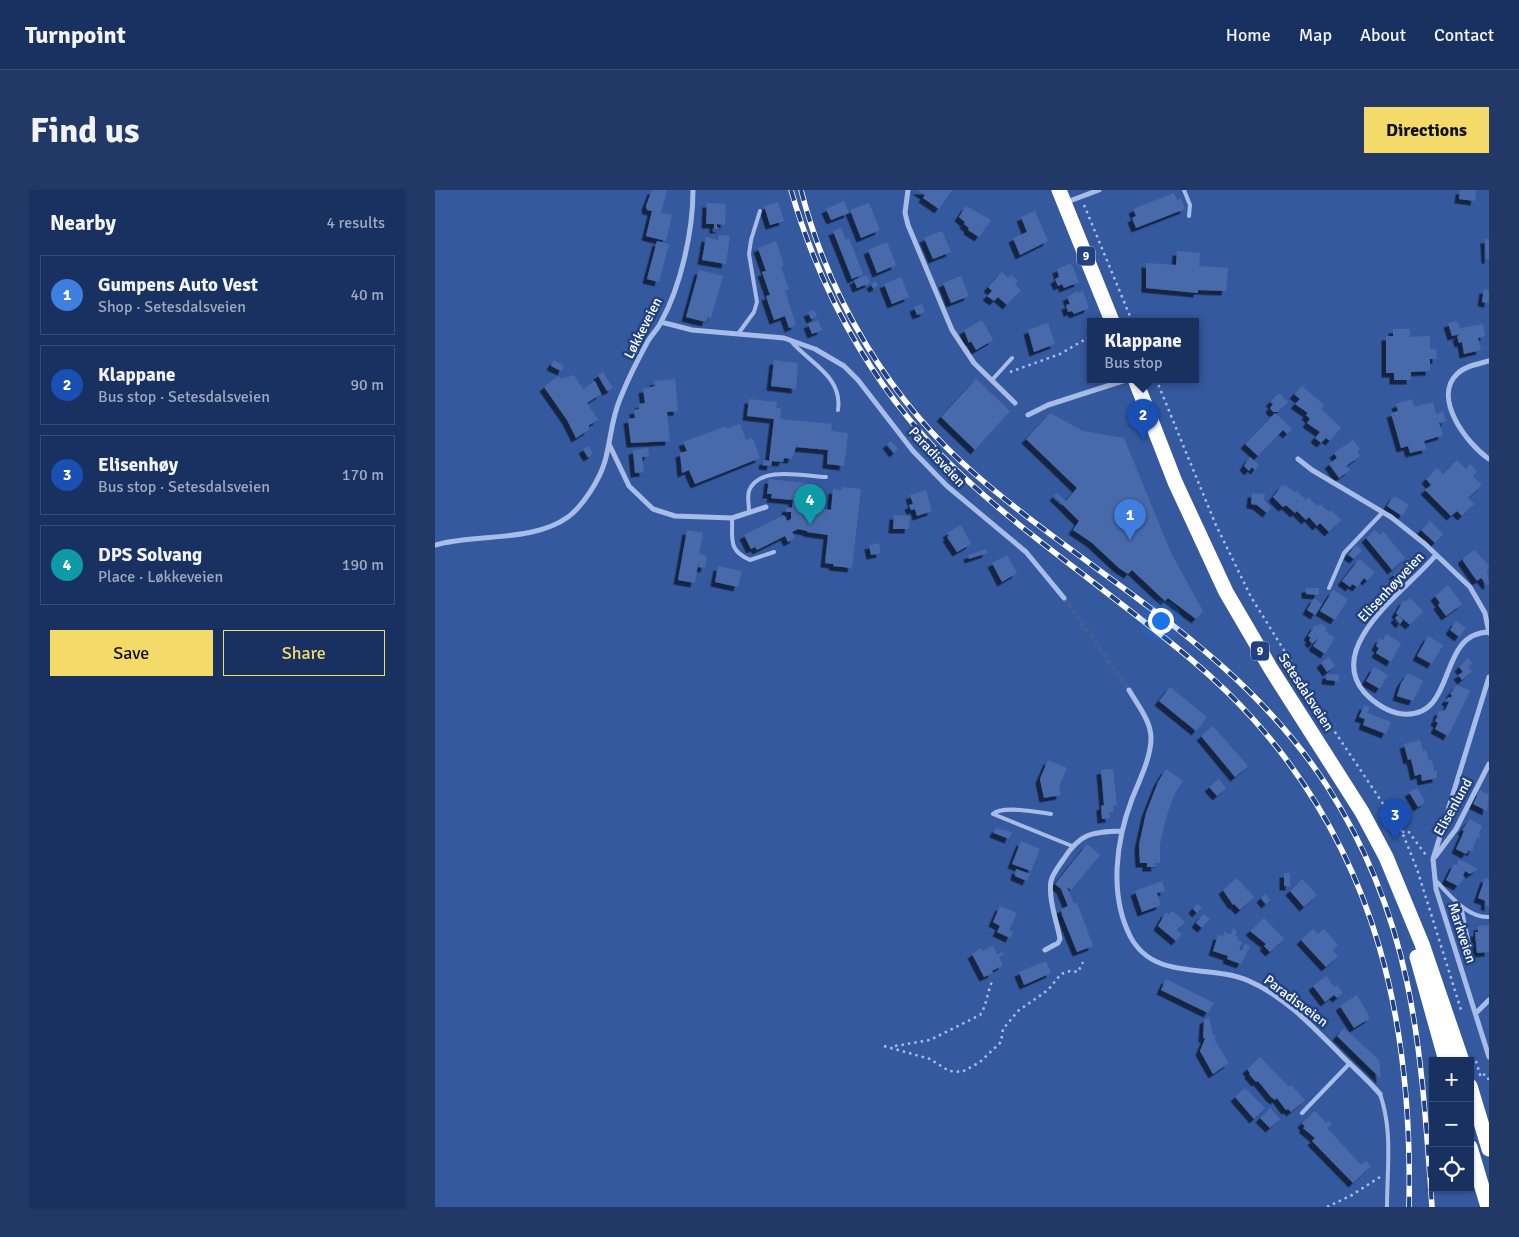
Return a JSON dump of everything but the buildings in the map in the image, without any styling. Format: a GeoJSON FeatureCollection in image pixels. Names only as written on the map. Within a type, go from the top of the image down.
{"type":"FeatureCollection","features":[{"type":"Feature","properties":{"kind":"highway","name":"9"},"geometry":{"type":"LineString","coordinates":[[1061,197],[1111,318]]}},
{"type":"Feature","properties":{"kind":"highway","name":"Setesdalsveien"},"geometry":{"type":"LineString","coordinates":[[1137,383],[1175,482],[1226,592],[1266,661],[1362,812],[1386,857],[1468,1057]]}},
{"type":"Feature","properties":{"kind":"highway","name":"Setesdalsveien"},"geometry":{"type":"LineString","coordinates":[[1407,912],[1445,1057]]}},
{"type":"Feature","properties":{"kind":"highway"},"geometry":{"type":"LineString","coordinates":[[1476,1083],[1489,1148]]}},
{"type":"Feature","properties":{"kind":"highway"},"geometry":{"type":"LineString","coordinates":[[1474,1160],[1488,1207]]}},
{"type":"Feature","properties":{"kind":"street","name":"Løkkeveien"},"geometry":{"type":"LineString","coordinates":[[435,545],[519,533],[554,525],[568,517],[586,499],[605,463],[609,432],[619,400],[648,341],[661,322],[673,293],[689,238],[693,190]]}},
{"type":"Feature","properties":{"kind":"street"},"geometry":{"type":"LineString","coordinates":[[908,190],[905,213],[908,225],[935,294],[963,348],[1015,403]]}},
{"type":"Feature","properties":{"kind":"street"},"geometry":{"type":"LineString","coordinates":[[1061,197],[1080,196],[1099,190]]}},
{"type":"Feature","properties":{"kind":"street","name":"Paradisveien"},"geometry":{"type":"LineString","coordinates":[[661,322],[692,330],[766,335],[789,340],[815,349],[844,366],[867,391],[913,451],[947,486],[1031,558],[1064,598]]}},
{"type":"Feature","properties":{"kind":"street"},"geometry":{"type":"LineString","coordinates":[[1489,361],[1466,368],[1457,373],[1450,381],[1447,392],[1456,421],[1464,436],[1489,459]]}},
{"type":"Feature","properties":{"kind":"street"},"geometry":{"type":"LineString","coordinates":[[1028,415],[1048,405],[1117,383]]}},
{"type":"Feature","properties":{"kind":"street"},"geometry":{"type":"LineString","coordinates":[[609,443],[629,486],[653,509],[675,516],[732,518],[766,507]]}},
{"type":"Feature","properties":{"kind":"street","name":"Elisenhøyveien"},"geometry":{"type":"LineString","coordinates":[[1298,459],[1312,470],[1383,512],[1414,534],[1435,556],[1470,587],[1485,613],[1489,633],[1470,635],[1458,647],[1444,685],[1424,711],[1409,714],[1392,712],[1376,703],[1360,687],[1355,665],[1356,650],[1362,636],[1381,612],[1435,556]]}},
{"type":"Feature","properties":{"kind":"street"},"geometry":{"type":"LineString","coordinates":[[1433,859],[1489,677]]}},
{"type":"Feature","properties":{"kind":"street","name":"Paradisveien"},"geometry":{"type":"LineString","coordinates":[[1129,690],[1146,718],[1151,739],[1142,776],[1121,831],[1117,864],[1118,894],[1125,923],[1138,949],[1160,964],[1175,969],[1233,975],[1265,988],[1309,1022],[1380,1094]]}},
{"type":"Feature","properties":{"kind":"street","name":"Elisenlund"},"geometry":{"type":"LineString","coordinates":[[1433,859],[1456,829],[1489,764]]}},
{"type":"Feature","properties":{"kind":"street"},"geometry":{"type":"LineString","coordinates":[[1045,950],[1058,943],[1061,939],[1053,904],[1051,881],[1072,846],[1084,836],[1099,831],[1121,831]]}},
{"type":"Feature","properties":{"kind":"street","name":"Markveien"},"geometry":{"type":"LineString","coordinates":[[1433,859],[1434,880],[1489,1056]]}},
{"type":"Feature","properties":{"kind":"street"},"geometry":{"type":"LineString","coordinates":[[1476,1013],[1489,1000]]}},
{"type":"Feature","properties":{"kind":"lane"},"geometry":{"type":"LineString","coordinates":[[1184,190],[1190,205],[1189,216]]}},
{"type":"Feature","properties":{"kind":"lane"},"geometry":{"type":"LineString","coordinates":[[738,334],[754,312],[757,302],[749,254],[751,240],[760,211]]}},
{"type":"Feature","properties":{"kind":"lane"},"geometry":{"type":"LineString","coordinates":[[789,340],[831,380],[838,397],[838,410]]}},
{"type":"Feature","properties":{"kind":"lane"},"geometry":{"type":"LineString","coordinates":[[992,380],[1012,358]]}},
{"type":"Feature","properties":{"kind":"lane"},"geometry":{"type":"LineString","coordinates":[[749,511],[748,493],[752,485],[765,475],[775,473],[826,476]]}},
{"type":"Feature","properties":{"kind":"lane"},"geometry":{"type":"LineString","coordinates":[[1329,588],[1341,559],[1352,542],[1383,512]]}},
{"type":"Feature","properties":{"kind":"lane"},"geometry":{"type":"LineString","coordinates":[[732,518],[732,544],[740,556],[750,560],[774,552]]}},
{"type":"Feature","properties":{"kind":"lane"},"geometry":{"type":"LineString","coordinates":[[1051,814],[1013,810],[997,811],[993,814],[1059,839],[1072,846]]}},
{"type":"Feature","properties":{"kind":"lane"},"geometry":{"type":"LineString","coordinates":[[1434,880],[1460,905],[1475,915],[1489,917]]}},
{"type":"Feature","properties":{"kind":"lane"},"geometry":{"type":"LineString","coordinates":[[1460,905],[1469,945]]}},
{"type":"Feature","properties":{"kind":"lane"},"geometry":{"type":"LineString","coordinates":[[1302,1113],[1350,1063]]}},
{"type":"Feature","properties":{"kind":"lane","name":"Paradisveien"},"geometry":{"type":"LineString","coordinates":[[1380,1094],[1389,1128],[1387,1207]]}},
{"type":"Feature","properties":{"kind":"path"},"geometry":{"type":"LineString","coordinates":[[1080,196],[1131,318]]}},
{"type":"Feature","properties":{"kind":"path"},"geometry":{"type":"LineString","coordinates":[[1002,369],[1010,372],[1034,364],[1060,354],[1087,338]]}},
{"type":"Feature","properties":{"kind":"path"},"geometry":{"type":"LineString","coordinates":[[1158,383],[1215,524],[1251,597],[1331,726],[1402,832],[1411,852],[1462,1015]]}},
{"type":"Feature","properties":{"kind":"path"},"geometry":{"type":"LineString","coordinates":[[1402,832],[1408,831],[1424,854],[1433,859]]}},
{"type":"Feature","properties":{"kind":"path"},"geometry":{"type":"LineString","coordinates":[[1407,854],[1411,852]]}},
{"type":"Feature","properties":{"kind":"path"},"geometry":{"type":"LineString","coordinates":[[993,980],[986,994],[985,1008],[981,1015],[930,1040],[914,1041],[900,1046],[884,1046],[930,1059],[949,1071],[962,1072],[980,1062],[1001,1042],[1003,1029],[1018,1011],[1048,990],[1061,974],[1070,971],[1078,972],[1083,962]]}},
{"type":"Feature","properties":{"kind":"path"},"geometry":{"type":"LineString","coordinates":[[1483,1074],[1488,1077],[1489,1082]]}},
{"type":"Feature","properties":{"kind":"path"},"geometry":{"type":"LineString","coordinates":[[1327,1207],[1352,1195],[1389,1171]]}},
{"type":"Feature","properties":{"kind":"shaded area"},"geometry":{"type":"Polygon","coordinates":[[[435,190],[1489,190],[1489,1207],[435,1207],[435,190]]]}},
{"type":"Feature","properties":{"kind":"tunnel"},"geometry":{"type":"LineString","coordinates":[[1064,598],[1129,690]]}},
{"type":"Feature","properties":{"kind":"railway"},"geometry":{"type":"LineString","coordinates":[[791,190],[804,231],[838,310],[882,383],[908,417],[936,450],[999,508],[1159,633],[1237,701],[1296,773],[1331,829],[1359,887],[1379,948],[1394,1010],[1404,1074],[1409,1140],[1409,1207]]}},
{"type":"Feature","properties":{"kind":"railway"},"geometry":{"type":"LineString","coordinates":[[801,190],[813,231],[846,309],[890,381],[916,415],[976,475],[1022,513],[1163,618],[1208,654],[1251,694],[1291,737],[1327,786],[1356,837],[1379,888],[1396,938],[1408,989],[1417,1041],[1432,1207]]}},
{"type":"Feature","properties":{"kind":"place","name":"Klappane"},"geometry":{"type":"Point","coordinates":[1143,440]}},
{"type":"Feature","properties":{"kind":"place","name":"DPS Solvang"},"geometry":{"type":"Point","coordinates":[810,525]}},
{"type":"Feature","properties":{"kind":"place","name":"Gumpens Auto Vest"},"geometry":{"type":"Point","coordinates":[1130,540]}},
{"type":"Feature","properties":{"kind":"place","name":"Elisenhøy"},"geometry":{"type":"Point","coordinates":[1395,840]}}]}
